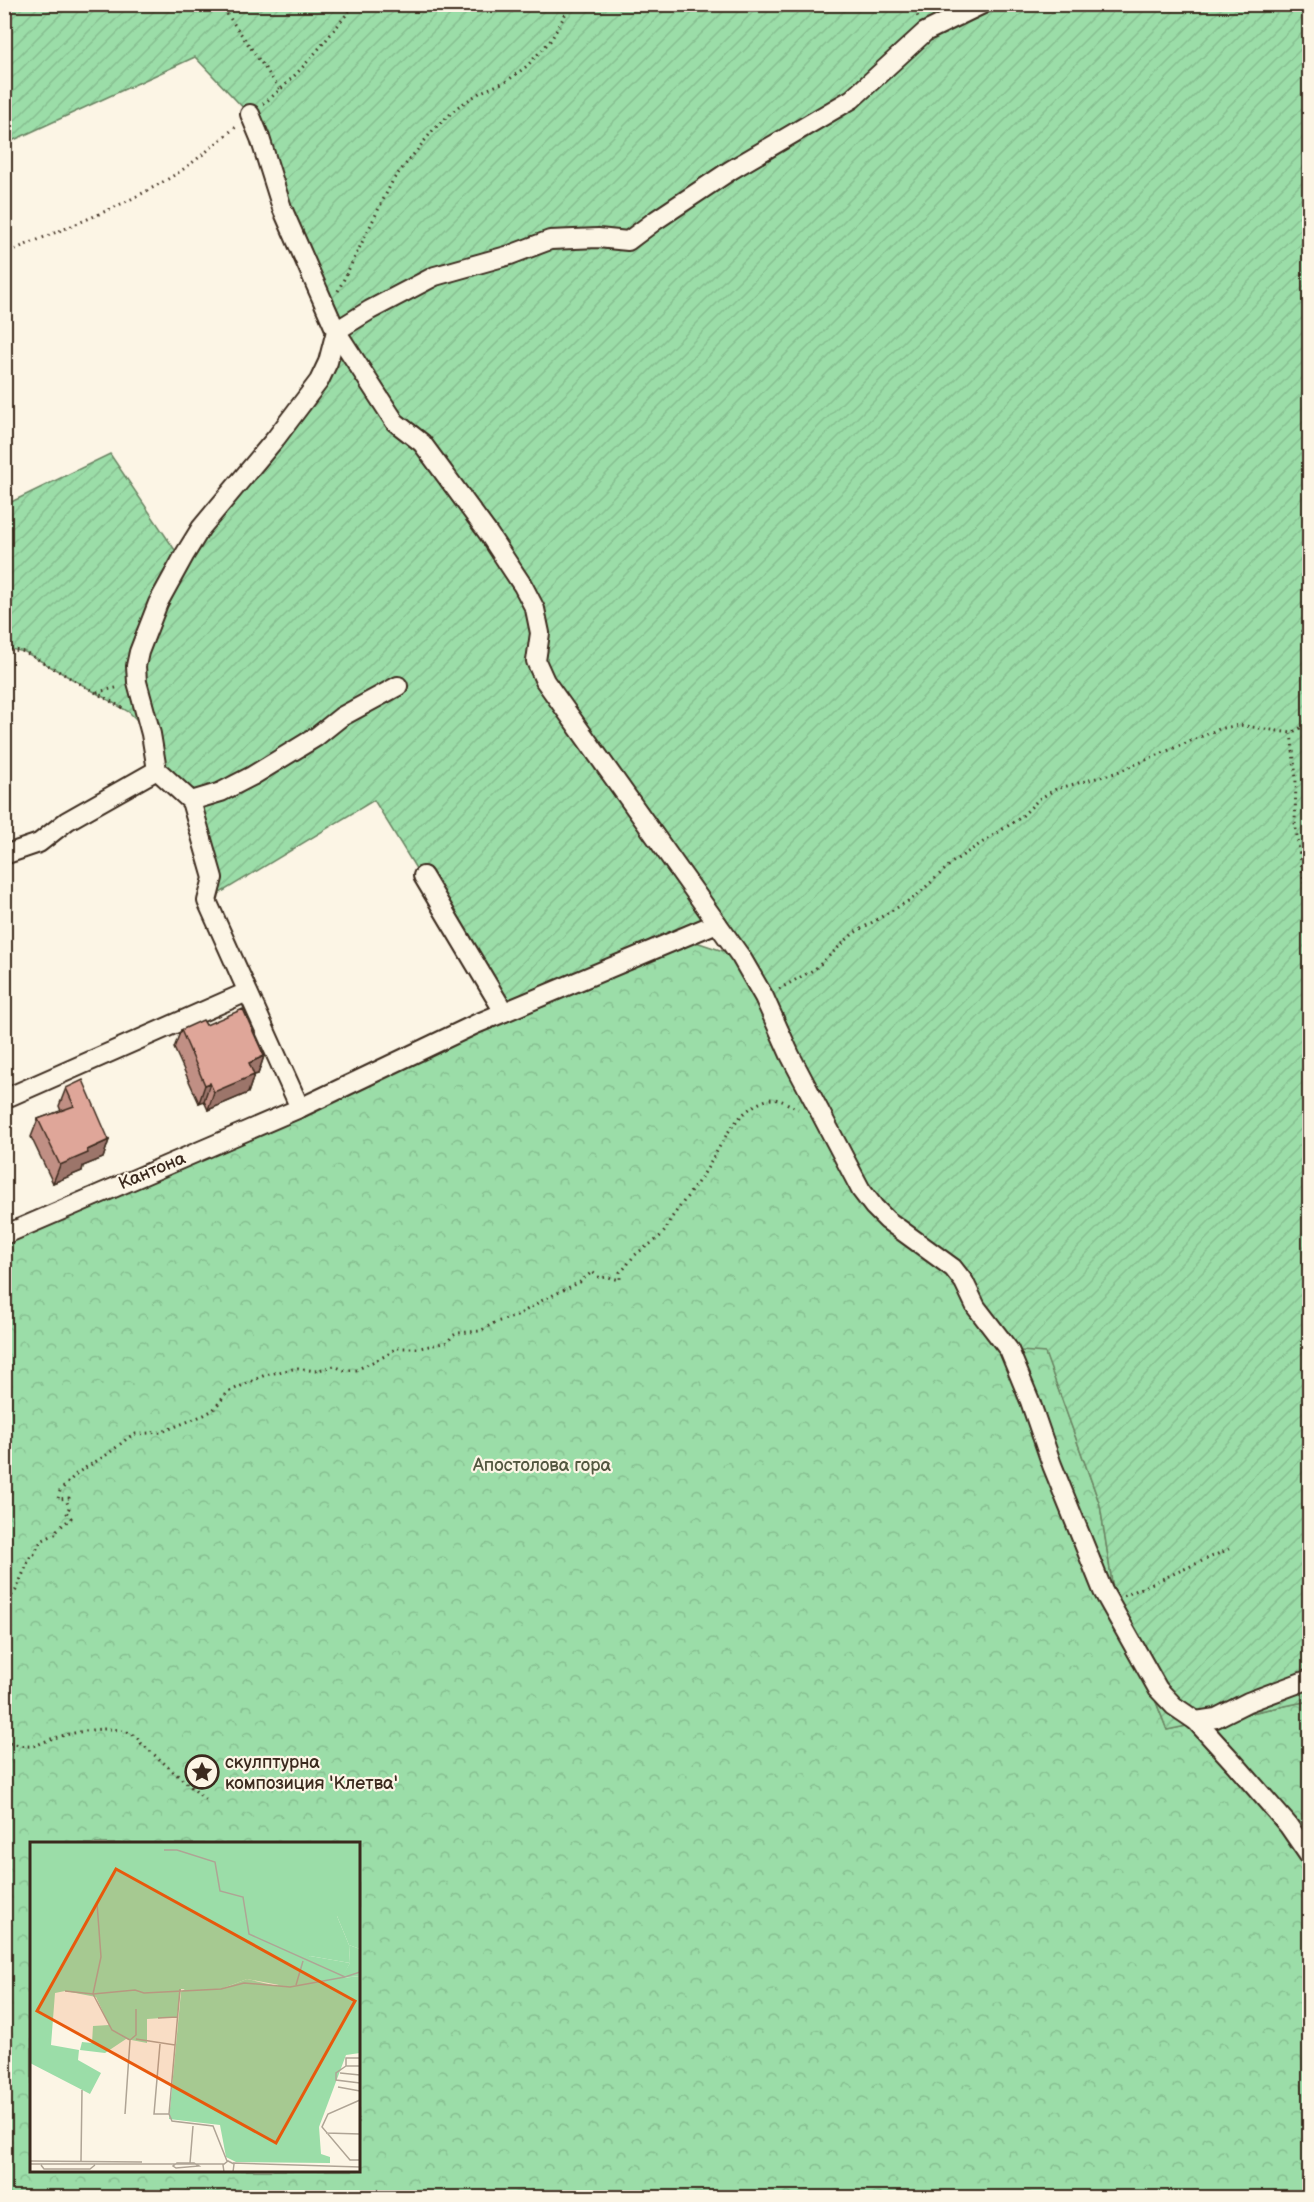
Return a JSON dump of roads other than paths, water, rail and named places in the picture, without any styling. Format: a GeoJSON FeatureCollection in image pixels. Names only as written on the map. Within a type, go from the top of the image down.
{"type":"FeatureCollection","features":[{"type":"Feature","properties":{"kind":"street"},"geometry":{"type":"LineString","coordinates":[[331,322],[370,310],[435,276],[474,263],[510,255],[550,240],[598,237],[628,241],[731,170],[852,99],[925,32],[983,4]]}},
{"type":"Feature","properties":{"kind":"street"},"geometry":{"type":"LineString","coordinates":[[250,114],[282,208],[331,322],[395,422],[422,443],[488,533],[523,586],[535,609],[540,633],[537,661],[545,681],[717,923],[764,997],[790,1055],[861,1190],[874,1207],[953,1268],[964,1282],[976,1307],[1009,1350],[1103,1591],[1158,1689],[1173,1706],[1196,1721],[1288,1825],[1310,1857]]}},
{"type":"Feature","properties":{"kind":"street"},"geometry":{"type":"LineString","coordinates":[[300,1108],[207,901],[213,878],[191,801],[157,770],[151,734],[137,682],[136,666],[158,603],[184,554],[201,528],[276,438],[319,381],[328,362],[331,322]]}},
{"type":"Feature","properties":{"kind":"street"},"geometry":{"type":"LineString","coordinates":[[191,801],[221,792],[252,776],[316,737],[341,717],[398,686]]}},
{"type":"Feature","properties":{"kind":"street"},"geometry":{"type":"LineString","coordinates":[[4,855],[39,843],[67,821],[157,770]]}},
{"type":"Feature","properties":{"kind":"street"},"geometry":{"type":"LineString","coordinates":[[423,876],[504,1012]]}},
{"type":"Feature","properties":{"kind":"street","name":"Кантона"},"geometry":{"type":"LineString","coordinates":[[4,1235],[300,1108],[504,1012],[717,923]]}},
{"type":"Feature","properties":{"kind":"street"},"geometry":{"type":"LineString","coordinates":[[4,1099],[247,992]]}},
{"type":"Feature","properties":{"kind":"street"},"geometry":{"type":"LineString","coordinates":[[1196,1721],[1216,1718],[1248,1702],[1310,1679]]}},
{"type":"Feature","properties":{"kind":"place","name":"скулптурна композиция 'Клетва'"},"geometry":{"type":"Point","coordinates":[202,1772]}},
{"type":"Feature","properties":{"kind":"park label","name":"Апостолова гора"},"geometry":{"type":"Point","coordinates":[542,1465]}}]}
